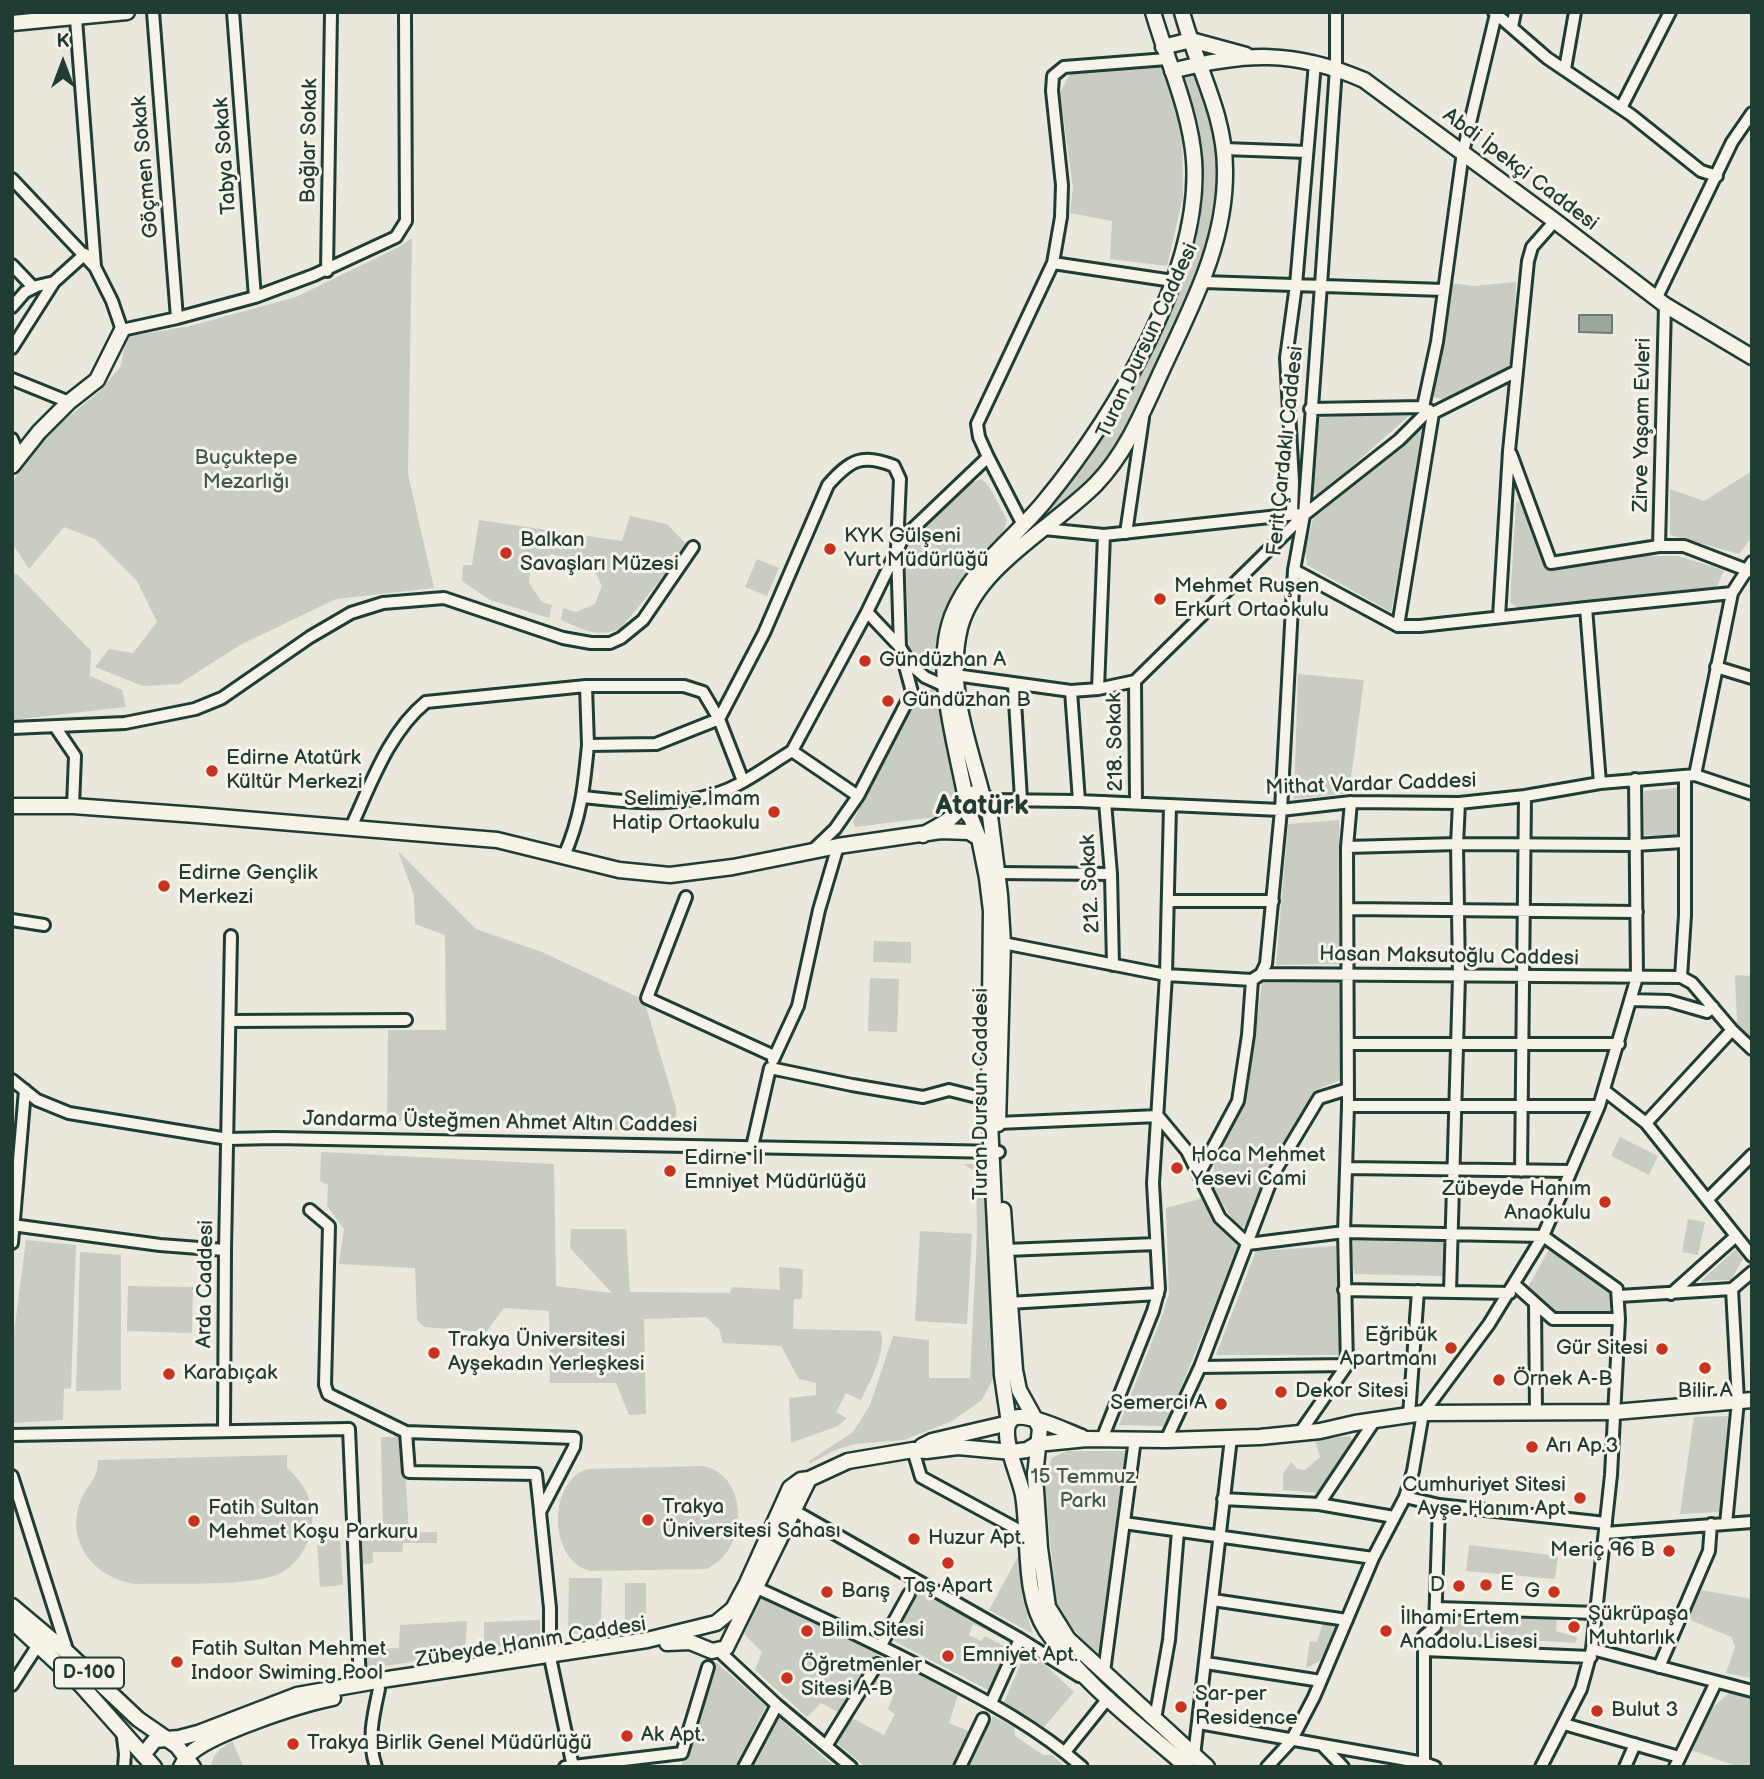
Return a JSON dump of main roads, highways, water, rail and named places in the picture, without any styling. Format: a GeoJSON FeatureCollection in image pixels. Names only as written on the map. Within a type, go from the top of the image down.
{"type":"FeatureCollection","features":[{"type":"Feature","properties":{"kind":"main road"},"geometry":{"type":"LineString","coordinates":[[12,14],[36,12]]}},
{"type":"Feature","properties":{"kind":"main road"},"geometry":{"type":"LineString","coordinates":[[12,23],[127,12]]}},
{"type":"Feature","properties":{"kind":"main road"},"geometry":{"type":"LineString","coordinates":[[948,677],[946,639],[961,597],[977,572],[1044,502],[1105,418],[1136,367],[1173,281],[1186,234],[1194,178],[1189,130],[1153,12]]}},
{"type":"Feature","properties":{"kind":"main road"},"geometry":{"type":"LineString","coordinates":[[1183,16],[1216,45]]}},
{"type":"Feature","properties":{"kind":"main road","name":"Turan Dursun Caddesi"},"geometry":{"type":"LineString","coordinates":[[966,799],[948,677],[968,606],[996,570],[1108,471],[1144,410],[1214,250],[1225,195],[1224,149],[1213,99],[1183,16]]}},
{"type":"Feature","properties":{"kind":"main road"},"geometry":{"type":"LineString","coordinates":[[1167,59],[1191,40],[1248,56]]}},
{"type":"Feature","properties":{"kind":"main road"},"geometry":{"type":"LineString","coordinates":[[1167,59],[1201,64],[1248,56]]}},
{"type":"Feature","properties":{"kind":"main road","name":"Abdi İpekçi Caddesi"},"geometry":{"type":"LineString","coordinates":[[1248,56],[1292,58],[1336,68],[1364,80],[1660,302],[1752,357]]}},
{"type":"Feature","properties":{"kind":"main road"},"geometry":{"type":"LineString","coordinates":[[1213,99],[1214,76],[1227,60]]}},
{"type":"Feature","properties":{"kind":"main road"},"geometry":{"type":"LineString","coordinates":[[16,461],[39,432],[69,402],[97,380],[122,330]]}},
{"type":"Feature","properties":{"kind":"main road","name":"Turan Dursun Caddesi"},"geometry":{"type":"LineString","coordinates":[[948,677],[986,800],[997,873],[1003,943],[995,1152],[1001,1362],[1009,1423]]}},
{"type":"Feature","properties":{"kind":"main road"},"geometry":{"type":"LineString","coordinates":[[973,794],[986,800],[982,817],[928,832],[953,817],[973,794]]}},
{"type":"Feature","properties":{"kind":"main road"},"geometry":{"type":"LineString","coordinates":[[966,799],[965,810],[971,818]]}},
{"type":"Feature","properties":{"kind":"main road"},"geometry":{"type":"LineString","coordinates":[[12,806],[73,806],[497,841],[619,870],[670,875],[733,867],[813,850],[928,832],[969,832],[979,838]]}},
{"type":"Feature","properties":{"kind":"main road","name":"Turan Dursun Caddesi"},"geometry":{"type":"LineString","coordinates":[[971,818],[979,838],[991,911],[989,1100],[1006,1250],[1015,1370],[1019,1390],[1033,1419]]}},
{"type":"Feature","properties":{"kind":"main road"},"geometry":{"type":"LineString","coordinates":[[752,1585],[790,1488],[801,1480],[848,1461],[913,1450],[958,1447],[1012,1452],[1027,1450],[1037,1444],[1087,1439],[1166,1440],[1299,1434],[1416,1414],[1615,1412],[1745,1401]]}},
{"type":"Feature","properties":{"kind":"main road"},"geometry":{"type":"LineString","coordinates":[[913,1450],[933,1441],[1009,1423],[1023,1416],[1087,1439]]}},
{"type":"Feature","properties":{"kind":"main road"},"geometry":{"type":"LineString","coordinates":[[1033,1419],[1040,1428],[1035,1476],[1040,1548],[1048,1606],[1068,1639],[1155,1719],[1190,1761]]}},
{"type":"Feature","properties":{"kind":"main road"},"geometry":{"type":"LineString","coordinates":[[1009,1423],[1005,1434],[1023,1494],[1032,1592],[1045,1628],[1085,1679],[1190,1761],[1206,1767]]}},
{"type":"Feature","properties":{"kind":"main road"},"geometry":{"type":"LineString","coordinates":[[702,1647],[706,1627],[716,1623],[733,1609],[752,1585],[809,1479]]}},
{"type":"Feature","properties":{"kind":"main road","name":"Zübeyde Hanım Caddesi"},"geometry":{"type":"LineString","coordinates":[[166,1739],[198,1733],[297,1695],[360,1683],[675,1641],[690,1642],[719,1651],[726,1648],[752,1585]]}},
{"type":"Feature","properties":{"kind":"main road","name":"D-100"},"geometry":{"type":"LineString","coordinates":[[12,1606],[68,1653],[138,1719],[177,1746],[187,1764]]}},
{"type":"Feature","properties":{"kind":"main road","name":"D-100"},"geometry":{"type":"LineString","coordinates":[[12,1621],[121,1728],[154,1767]]}},
{"type":"Feature","properties":{"kind":"main road","name":"Zübeyde Hanım Caddesi"},"geometry":{"type":"LineString","coordinates":[[187,1764],[229,1732],[302,1705],[706,1627]]}},
{"type":"Feature","properties":{"kind":"main road"},"geometry":{"type":"LineString","coordinates":[[143,1755],[155,1740],[166,1739]]}},
{"type":"Feature","properties":{"kind":"place","name":"KYK Gülşeni Yurt Müdürlüğü"},"geometry":{"type":"Point","coordinates":[830,549]}},
{"type":"Feature","properties":{"kind":"place","name":"Balkan Savaşları Müzesi"},"geometry":{"type":"Point","coordinates":[506,553]}},
{"type":"Feature","properties":{"kind":"place","name":"Mehmet Ruşen Erkurt Ortaokulu"},"geometry":{"type":"Point","coordinates":[1160,599]}},
{"type":"Feature","properties":{"kind":"place","name":"Gündüzhan A"},"geometry":{"type":"Point","coordinates":[865,661]}},
{"type":"Feature","properties":{"kind":"place","name":"Gündüzhan B"},"geometry":{"type":"Point","coordinates":[888,701]}},
{"type":"Feature","properties":{"kind":"place","name":"Edirne Atatürk Kültür Merkezi"},"geometry":{"type":"Point","coordinates":[212,771]}},
{"type":"Feature","properties":{"kind":"place","name":"Selimiye İmam Hatip Ortaokulu"},"geometry":{"type":"Point","coordinates":[774,812]}},
{"type":"Feature","properties":{"kind":"place","name":"Edirne Gençlik Merkezi"},"geometry":{"type":"Point","coordinates":[164,886]}},
{"type":"Feature","properties":{"kind":"place","name":"Hoca Mehmet Yesevi Cami"},"geometry":{"type":"Point","coordinates":[1177,1168]}},
{"type":"Feature","properties":{"kind":"place","name":"Edirne İl Emniyet Müdürlüğü"},"geometry":{"type":"Point","coordinates":[670,1171]}},
{"type":"Feature","properties":{"kind":"place","name":"Zübeyde Hanım Anaokulu"},"geometry":{"type":"Point","coordinates":[1605,1202]}},
{"type":"Feature","properties":{"kind":"place","name":"Eğribük Apartmanı"},"geometry":{"type":"Point","coordinates":[1451,1348]}},
{"type":"Feature","properties":{"kind":"place","name":"Gür Sitesi"},"geometry":{"type":"Point","coordinates":[1662,1349]}},
{"type":"Feature","properties":{"kind":"place","name":"Trakya Üniversitesi Ayşekadın Yerleşkesi"},"geometry":{"type":"Point","coordinates":[434,1353]}},
{"type":"Feature","properties":{"kind":"place","name":"Bilir A"},"geometry":{"type":"Point","coordinates":[1705,1368]}},
{"type":"Feature","properties":{"kind":"place","name":"Karabıçak"},"geometry":{"type":"Point","coordinates":[169,1374]}},
{"type":"Feature","properties":{"kind":"place","name":"Örnek A-B"},"geometry":{"type":"Point","coordinates":[1499,1380]}},
{"type":"Feature","properties":{"kind":"place","name":"Dekor Sitesi"},"geometry":{"type":"Point","coordinates":[1281,1392]}},
{"type":"Feature","properties":{"kind":"place","name":"Semerci A"},"geometry":{"type":"Point","coordinates":[1221,1404]}},
{"type":"Feature","properties":{"kind":"place","name":"Arı Ap.3"},"geometry":{"type":"Point","coordinates":[1532,1447]}},
{"type":"Feature","properties":{"kind":"place","name":"Cumhuriyet Sitesi Ayşe Hanım Apt"},"geometry":{"type":"Point","coordinates":[1580,1498]}},
{"type":"Feature","properties":{"kind":"place","name":"Trakya Üniversitesi Sahası"},"geometry":{"type":"Point","coordinates":[648,1520]}},
{"type":"Feature","properties":{"kind":"place","name":"Fatih Sultan Mehmet Koşu Parkuru"},"geometry":{"type":"Point","coordinates":[194,1521]}},
{"type":"Feature","properties":{"kind":"place","name":"Huzur Apt."},"geometry":{"type":"Point","coordinates":[914,1539]}},
{"type":"Feature","properties":{"kind":"place","name":"Meriç 96 B"},"geometry":{"type":"Point","coordinates":[1669,1551]}},
{"type":"Feature","properties":{"kind":"place","name":"Taş Apart"},"geometry":{"type":"Point","coordinates":[948,1563]}},
{"type":"Feature","properties":{"kind":"place","name":"E"},"geometry":{"type":"Point","coordinates":[1486,1585]}},
{"type":"Feature","properties":{"kind":"place","name":"D"},"geometry":{"type":"Point","coordinates":[1459,1586]}},
{"type":"Feature","properties":{"kind":"place","name":"Barış"},"geometry":{"type":"Point","coordinates":[827,1592]}},
{"type":"Feature","properties":{"kind":"place","name":"G"},"geometry":{"type":"Point","coordinates":[1554,1592]}},
{"type":"Feature","properties":{"kind":"place","name":"Şükrüpaşa Muhtarlık"},"geometry":{"type":"Point","coordinates":[1574,1627]}},
{"type":"Feature","properties":{"kind":"place","name":"Bilim Sitesi"},"geometry":{"type":"Point","coordinates":[807,1631]}},
{"type":"Feature","properties":{"kind":"place","name":"İlhami Ertem Anadolu Lisesi"},"geometry":{"type":"Point","coordinates":[1386,1631]}},
{"type":"Feature","properties":{"kind":"place","name":"Emniyet Apt."},"geometry":{"type":"Point","coordinates":[948,1656]}},
{"type":"Feature","properties":{"kind":"place","name":"Fatih Sultan Mehmet Indoor Swiming Pool"},"geometry":{"type":"Point","coordinates":[177,1662]}},
{"type":"Feature","properties":{"kind":"place","name":"Öğretmenler Sitesi A-B"},"geometry":{"type":"Point","coordinates":[787,1678]}},
{"type":"Feature","properties":{"kind":"place","name":"Sar-per Residence"},"geometry":{"type":"Point","coordinates":[1181,1707]}},
{"type":"Feature","properties":{"kind":"place","name":"Bulut 3"},"geometry":{"type":"Point","coordinates":[1597,1711]}},
{"type":"Feature","properties":{"kind":"place","name":"Ak Apt."},"geometry":{"type":"Point","coordinates":[627,1736]}},
{"type":"Feature","properties":{"kind":"place","name":"Trakya Birlik Genel Müdürlüğü"},"geometry":{"type":"Point","coordinates":[293,1744]}},
{"type":"Feature","properties":{"kind":"district","name":"Atatürk"},"geometry":{"type":"Point","coordinates":[982,807]}},
{"type":"Feature","properties":{"kind":"park label","name":"Buçuktepe Mezarlığı"},"geometry":{"type":"Point","coordinates":[246,471]}},
{"type":"Feature","properties":{"kind":"park label","name":"15 Temmuz Parkı"},"geometry":{"type":"Point","coordinates":[1083,1490]}}]}
